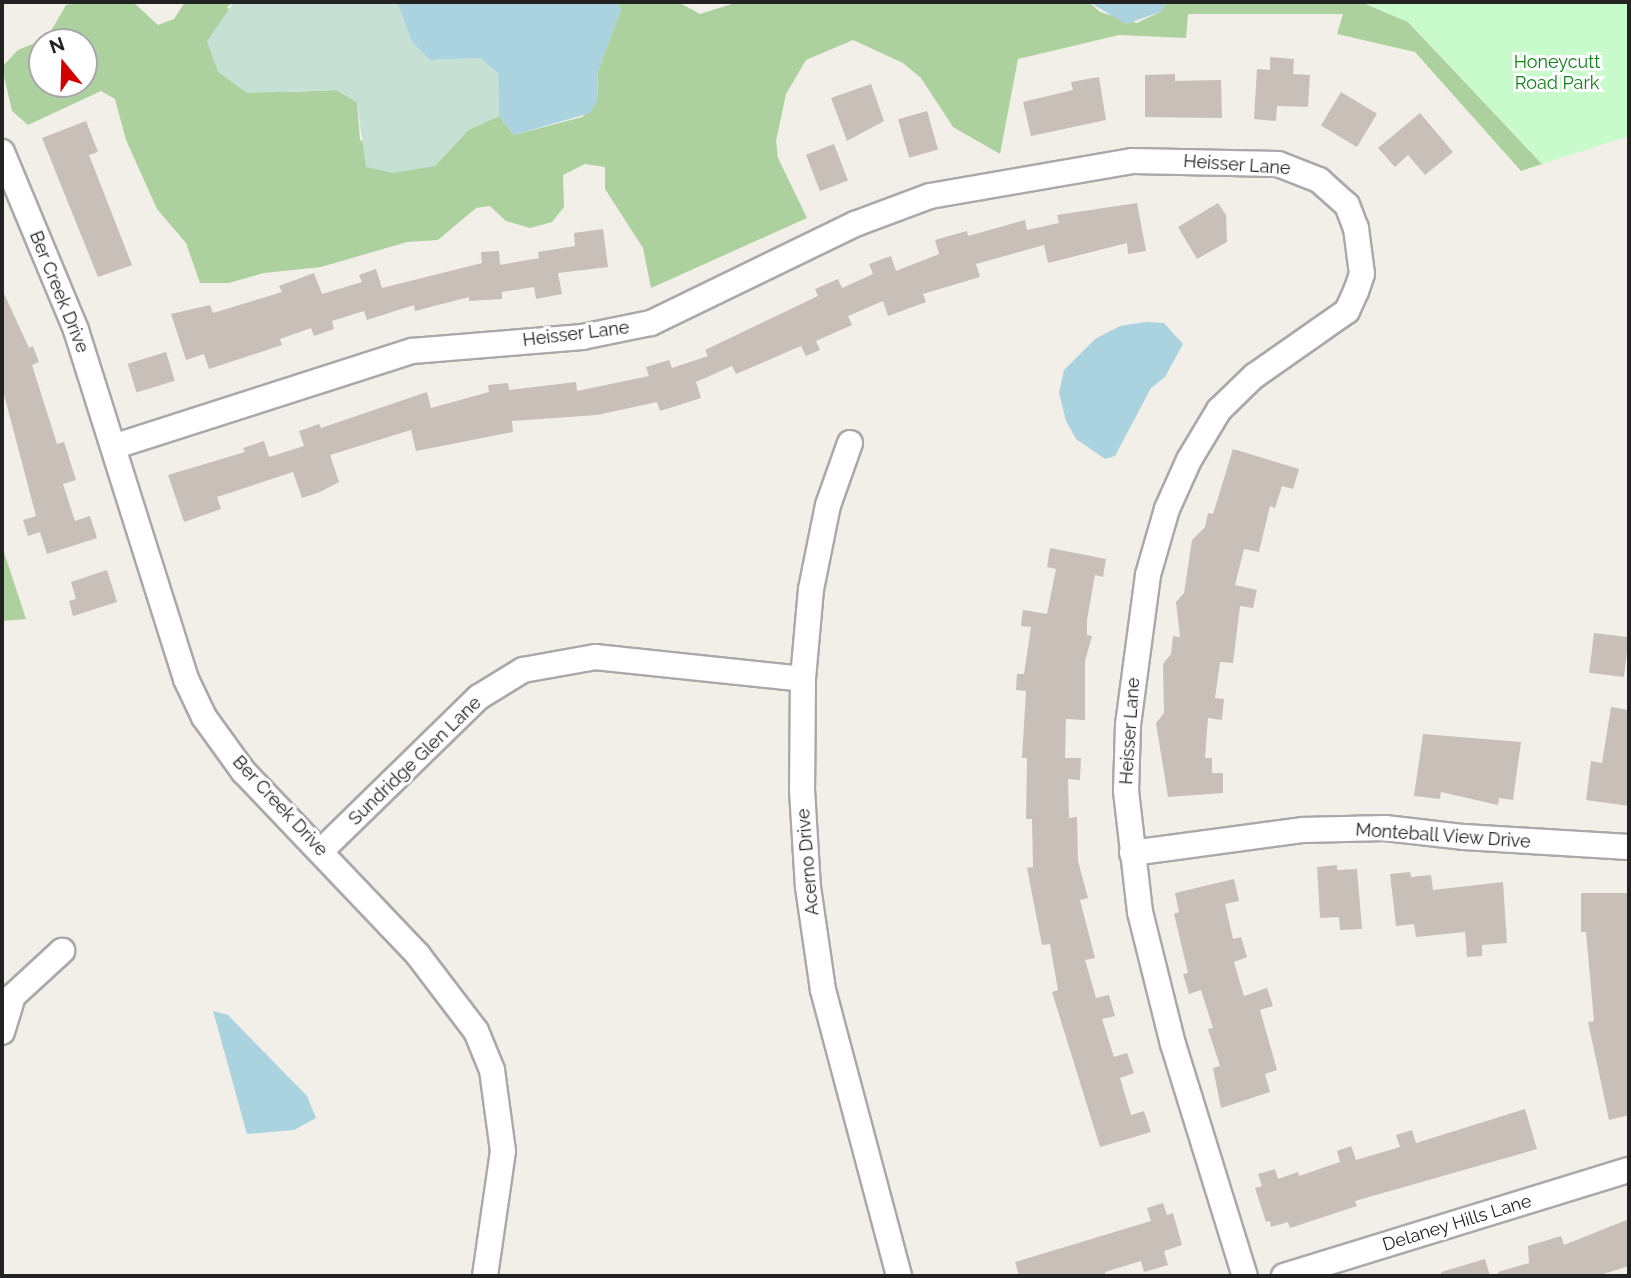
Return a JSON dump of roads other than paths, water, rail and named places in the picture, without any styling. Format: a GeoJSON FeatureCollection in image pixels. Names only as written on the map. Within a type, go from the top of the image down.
{"type":"FeatureCollection","features":[{"type":"Feature","properties":{"kind":"street","name":"Ber Creek Drive"},"geometry":{"type":"LineString","coordinates":[[2,152],[76,330],[116,446],[163,610],[204,717],[243,771],[321,851],[453,996],[476,1031],[492,1070],[503,1151],[485,1276]]}},
{"type":"Feature","properties":{"kind":"street","name":"Heisser Lane"},"geometry":{"type":"LineString","coordinates":[[116,446],[412,351],[582,337],[650,323],[855,224],[930,196],[1133,161],[1246,163],[1299,169],[1334,191],[1347,205],[1362,250],[1362,274],[1347,311],[1254,376],[1219,410],[1189,460],[1167,509],[1148,575],[1136,651],[1126,791],[1132,853],[1154,978],[1245,1276]]}},
{"type":"Feature","properties":{"kind":"street","name":"Acerno Drive"},"geometry":{"type":"LineString","coordinates":[[850,443],[828,505],[811,589],[803,679],[802,790],[808,887],[823,990],[900,1276]]}},
{"type":"Feature","properties":{"kind":"street","name":"Sundridge Glen Lane"},"geometry":{"type":"LineString","coordinates":[[321,851],[479,697],[523,670],[595,657],[803,679]]}},
{"type":"Feature","properties":{"kind":"street","name":"Monteball View Drive"},"geometry":{"type":"LineString","coordinates":[[1132,853],[1303,830],[1385,828],[1464,838],[1629,847]]}},
{"type":"Feature","properties":{"kind":"street"},"geometry":{"type":"LineString","coordinates":[[2,1032],[13,996],[62,951]]}},
{"type":"Feature","properties":{"kind":"street","name":"Delaney Hills Lane"},"geometry":{"type":"LineString","coordinates":[[1284,1276],[1629,1170]]}},
{"type":"Feature","properties":{"kind":"water"},"geometry":{"type":"Polygon","coordinates":[[[397,2],[617,2],[621,9],[598,71],[597,102],[590,113],[514,135],[499,116],[498,73],[480,58],[430,60],[412,42],[397,2]]]}},
{"type":"Feature","properties":{"kind":"water"},"geometry":{"type":"Polygon","coordinates":[[[1089,2],[1168,2],[1160,12],[1126,24],[1089,2]]]}},
{"type":"Feature","properties":{"kind":"water"},"geometry":{"type":"Polygon","coordinates":[[[1146,322],[1164,323],[1183,344],[1165,377],[1151,388],[1115,456],[1105,459],[1076,439],[1066,421],[1059,393],[1064,370],[1095,339],[1120,326],[1146,322]]]}},
{"type":"Feature","properties":{"kind":"water"},"geometry":{"type":"Polygon","coordinates":[[[213,1011],[228,1015],[307,1096],[316,1118],[294,1130],[247,1134],[213,1011]]]}},
{"type":"Feature","properties":{"kind":"park label","name":"Honeycutt Road Park"},"geometry":{"type":"Point","coordinates":[1557,73]}}]}
